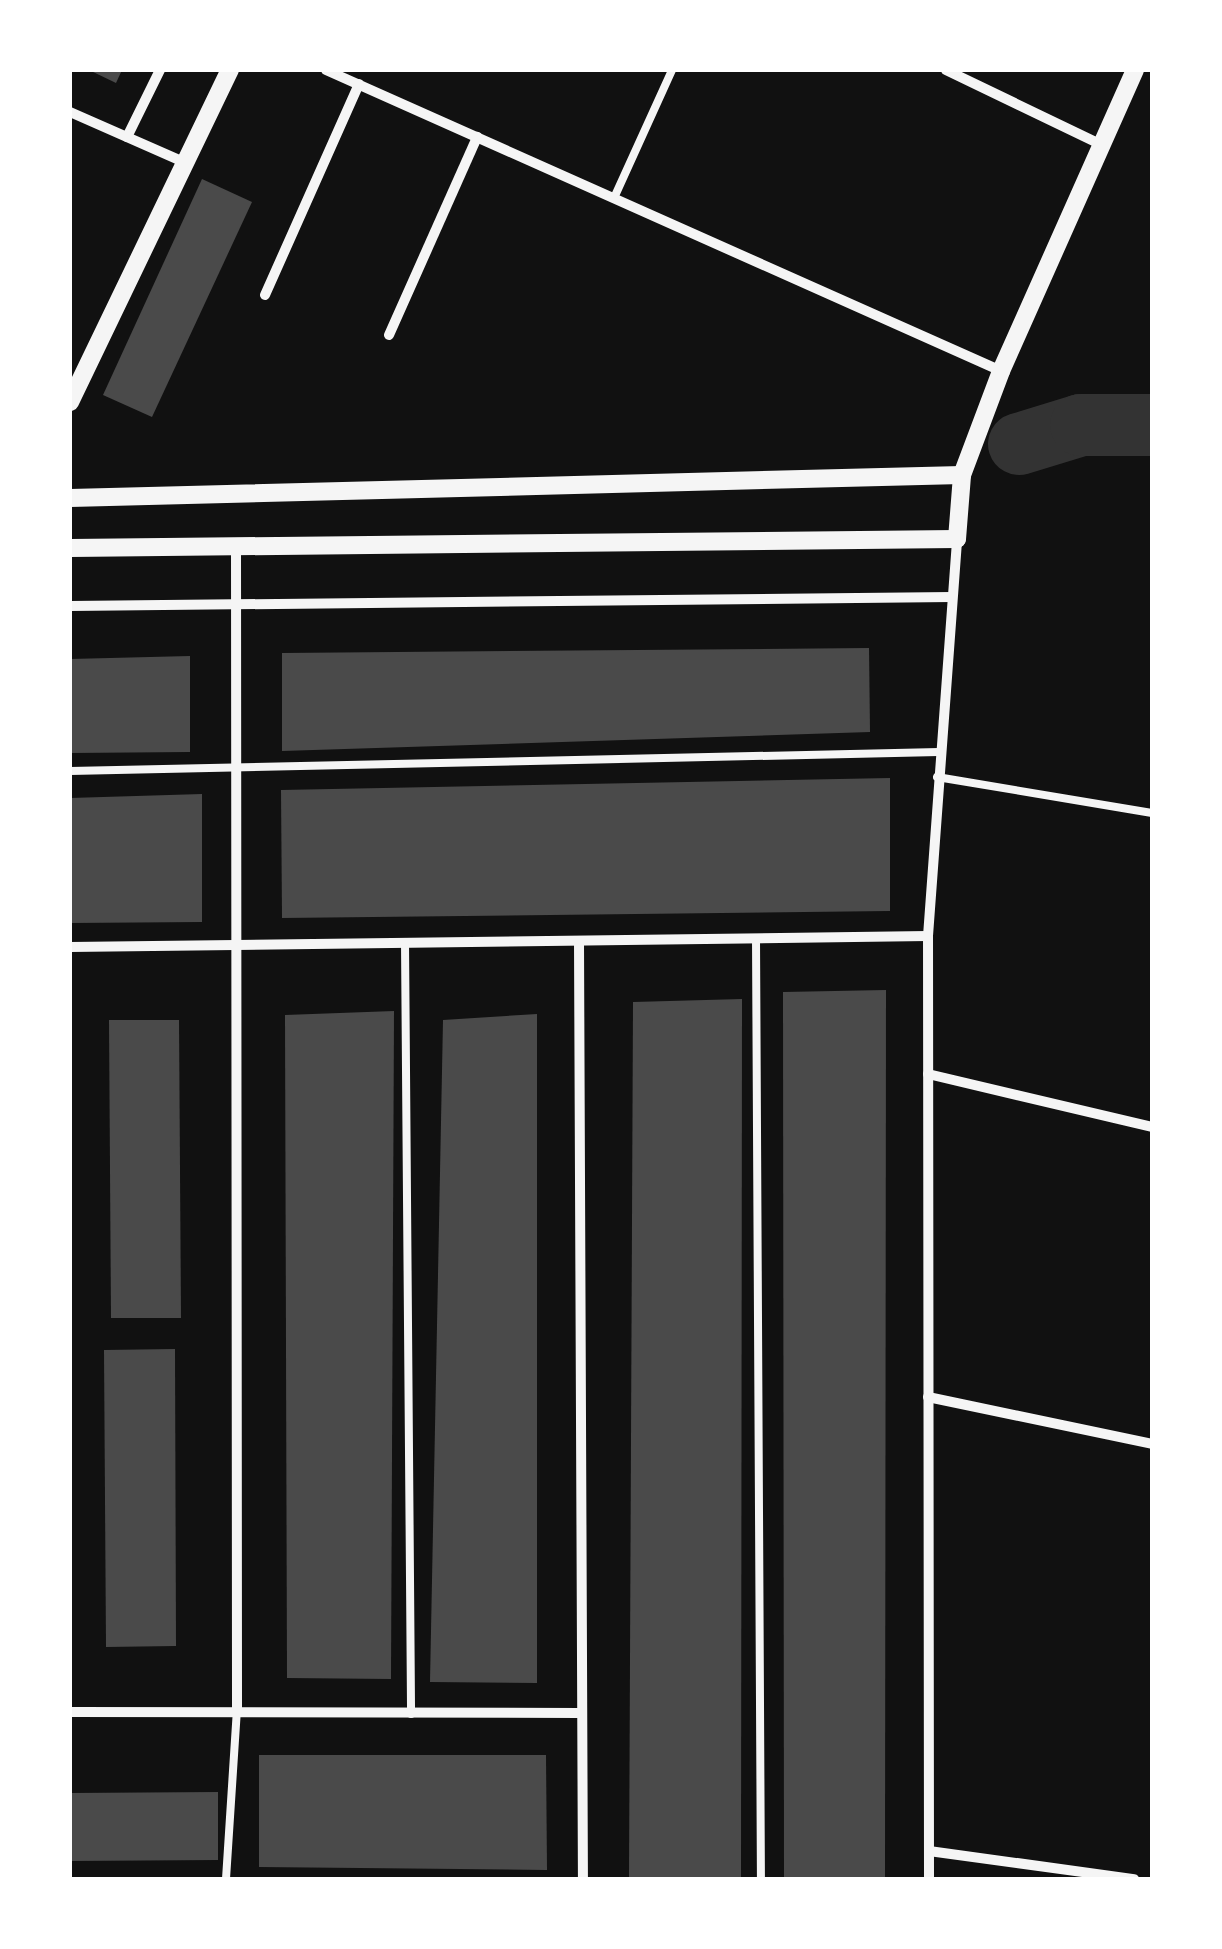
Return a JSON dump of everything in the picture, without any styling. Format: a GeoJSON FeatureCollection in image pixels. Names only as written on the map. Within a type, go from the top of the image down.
{"type":"FeatureCollection","features":[{"type":"Feature","properties":{"kind":"street"},"geometry":{"type":"LineString","coordinates":[[127,137],[160,70]]}},
{"type":"Feature","properties":{"kind":"street"},"geometry":{"type":"LineString","coordinates":[[70,402],[230,70]]}},
{"type":"Feature","properties":{"kind":"street"},"geometry":{"type":"LineString","coordinates":[[326,70],[1001,371]]}},
{"type":"Feature","properties":{"kind":"street"},"geometry":{"type":"LineString","coordinates":[[946,70],[1102,145]]}},
{"type":"Feature","properties":{"kind":"street"},"geometry":{"type":"LineString","coordinates":[[929,1879],[928,936],[936,777],[962,475],[1001,371],[1135,70]]}},
{"type":"Feature","properties":{"kind":"street"},"geometry":{"type":"LineString","coordinates":[[265,295],[359,84]]}},
{"type":"Feature","properties":{"kind":"street"},"geometry":{"type":"LineString","coordinates":[[70,112],[186,163]]}},
{"type":"Feature","properties":{"kind":"street"},"geometry":{"type":"LineString","coordinates":[[389,335],[478,137]]}},
{"type":"Feature","properties":{"kind":"street"},"geometry":{"type":"LineString","coordinates":[[70,498],[962,475]]}},
{"type":"Feature","properties":{"kind":"street"},"geometry":{"type":"LineString","coordinates":[[70,548],[236,543],[957,539]]}},
{"type":"Feature","properties":{"kind":"street"},"geometry":{"type":"LineString","coordinates":[[236,543],[237,1711]]}},
{"type":"Feature","properties":{"kind":"street"},"geometry":{"type":"LineString","coordinates":[[70,606],[952,597]]}},
{"type":"Feature","properties":{"kind":"street"},"geometry":{"type":"LineString","coordinates":[[70,947],[928,936]]}},
{"type":"Feature","properties":{"kind":"street"},"geometry":{"type":"LineString","coordinates":[[579,941],[583,1879]]}},
{"type":"Feature","properties":{"kind":"street"},"geometry":{"type":"LineString","coordinates":[[928,1074],[1152,1128]]}},
{"type":"Feature","properties":{"kind":"street"},"geometry":{"type":"LineString","coordinates":[[928,1397],[1152,1444]]}},
{"type":"Feature","properties":{"kind":"street"},"geometry":{"type":"LineString","coordinates":[[70,1712],[580,1713]]}},
{"type":"Feature","properties":{"kind":"street"},"geometry":{"type":"LineString","coordinates":[[929,1851],[1134,1879]]}},
{"type":"Feature","properties":{"kind":"lane"},"geometry":{"type":"LineString","coordinates":[[614,198],[672,70]]}},
{"type":"Feature","properties":{"kind":"lane"},"geometry":{"type":"LineString","coordinates":[[70,770],[939,752]]}},
{"type":"Feature","properties":{"kind":"lane"},"geometry":{"type":"LineString","coordinates":[[936,777],[1152,813]]}},
{"type":"Feature","properties":{"kind":"lane"},"geometry":{"type":"LineString","coordinates":[[756,938],[761,1879]]}},
{"type":"Feature","properties":{"kind":"lane"},"geometry":{"type":"LineString","coordinates":[[405,942],[411,1714]]}},
{"type":"Feature","properties":{"kind":"lane"},"geometry":{"type":"LineString","coordinates":[[226,1879],[237,1711]]}},
{"type":"Feature","properties":{"kind":"shaded area"},"geometry":{"type":"Polygon","coordinates":[[[1090,400],[1152,402],[1152,452],[1086,453],[1018,472],[1028,421],[1090,400]]]}},
{"type":"Feature","properties":{"kind":"building"},"geometry":{"type":"Polygon","coordinates":[[[89,70],[122,70],[116,83],[89,70]]]}},
{"type":"Feature","properties":{"kind":"building"},"geometry":{"type":"Polygon","coordinates":[[[202,179],[252,202],[152,417],[103,395],[202,179]]]}},
{"type":"Feature","properties":{"kind":"building"},"geometry":{"type":"Polygon","coordinates":[[[869,648],[870,732],[282,751],[282,653],[869,648]]]}},
{"type":"Feature","properties":{"kind":"building"},"geometry":{"type":"Polygon","coordinates":[[[190,656],[190,752],[70,753],[70,659],[190,656]]]}},
{"type":"Feature","properties":{"kind":"building"},"geometry":{"type":"Polygon","coordinates":[[[890,778],[890,911],[282,918],[281,790],[890,778]]]}},
{"type":"Feature","properties":{"kind":"building"},"geometry":{"type":"Polygon","coordinates":[[[202,794],[202,922],[70,923],[70,798],[202,794]]]}},
{"type":"Feature","properties":{"kind":"building"},"geometry":{"type":"Polygon","coordinates":[[[886,990],[885,1879],[784,1879],[783,992],[886,990]]]}},
{"type":"Feature","properties":{"kind":"building"},"geometry":{"type":"Polygon","coordinates":[[[742,999],[741,1879],[629,1879],[633,1002],[742,999]]]}},
{"type":"Feature","properties":{"kind":"building"},"geometry":{"type":"Polygon","coordinates":[[[394,1011],[391,1679],[287,1678],[285,1015],[394,1011]]]}},
{"type":"Feature","properties":{"kind":"building"},"geometry":{"type":"Polygon","coordinates":[[[537,1014],[537,1683],[430,1682],[443,1020],[537,1014]]]}},
{"type":"Feature","properties":{"kind":"building"},"geometry":{"type":"Polygon","coordinates":[[[109,1020],[179,1020],[181,1318],[111,1318],[109,1020]]]}},
{"type":"Feature","properties":{"kind":"building"},"geometry":{"type":"Polygon","coordinates":[[[175,1349],[176,1646],[106,1647],[104,1350],[175,1349]]]}},
{"type":"Feature","properties":{"kind":"building"},"geometry":{"type":"Polygon","coordinates":[[[259,1755],[546,1755],[547,1870],[259,1867],[259,1755]]]}},
{"type":"Feature","properties":{"kind":"building"},"geometry":{"type":"Polygon","coordinates":[[[218,1792],[218,1860],[70,1861],[70,1793],[218,1792]]]}},
{"type":"Feature","properties":{"kind":"waterway"},"geometry":{"type":"LineString","coordinates":[[1019,444],[1081,425],[1152,425]]}}]}
